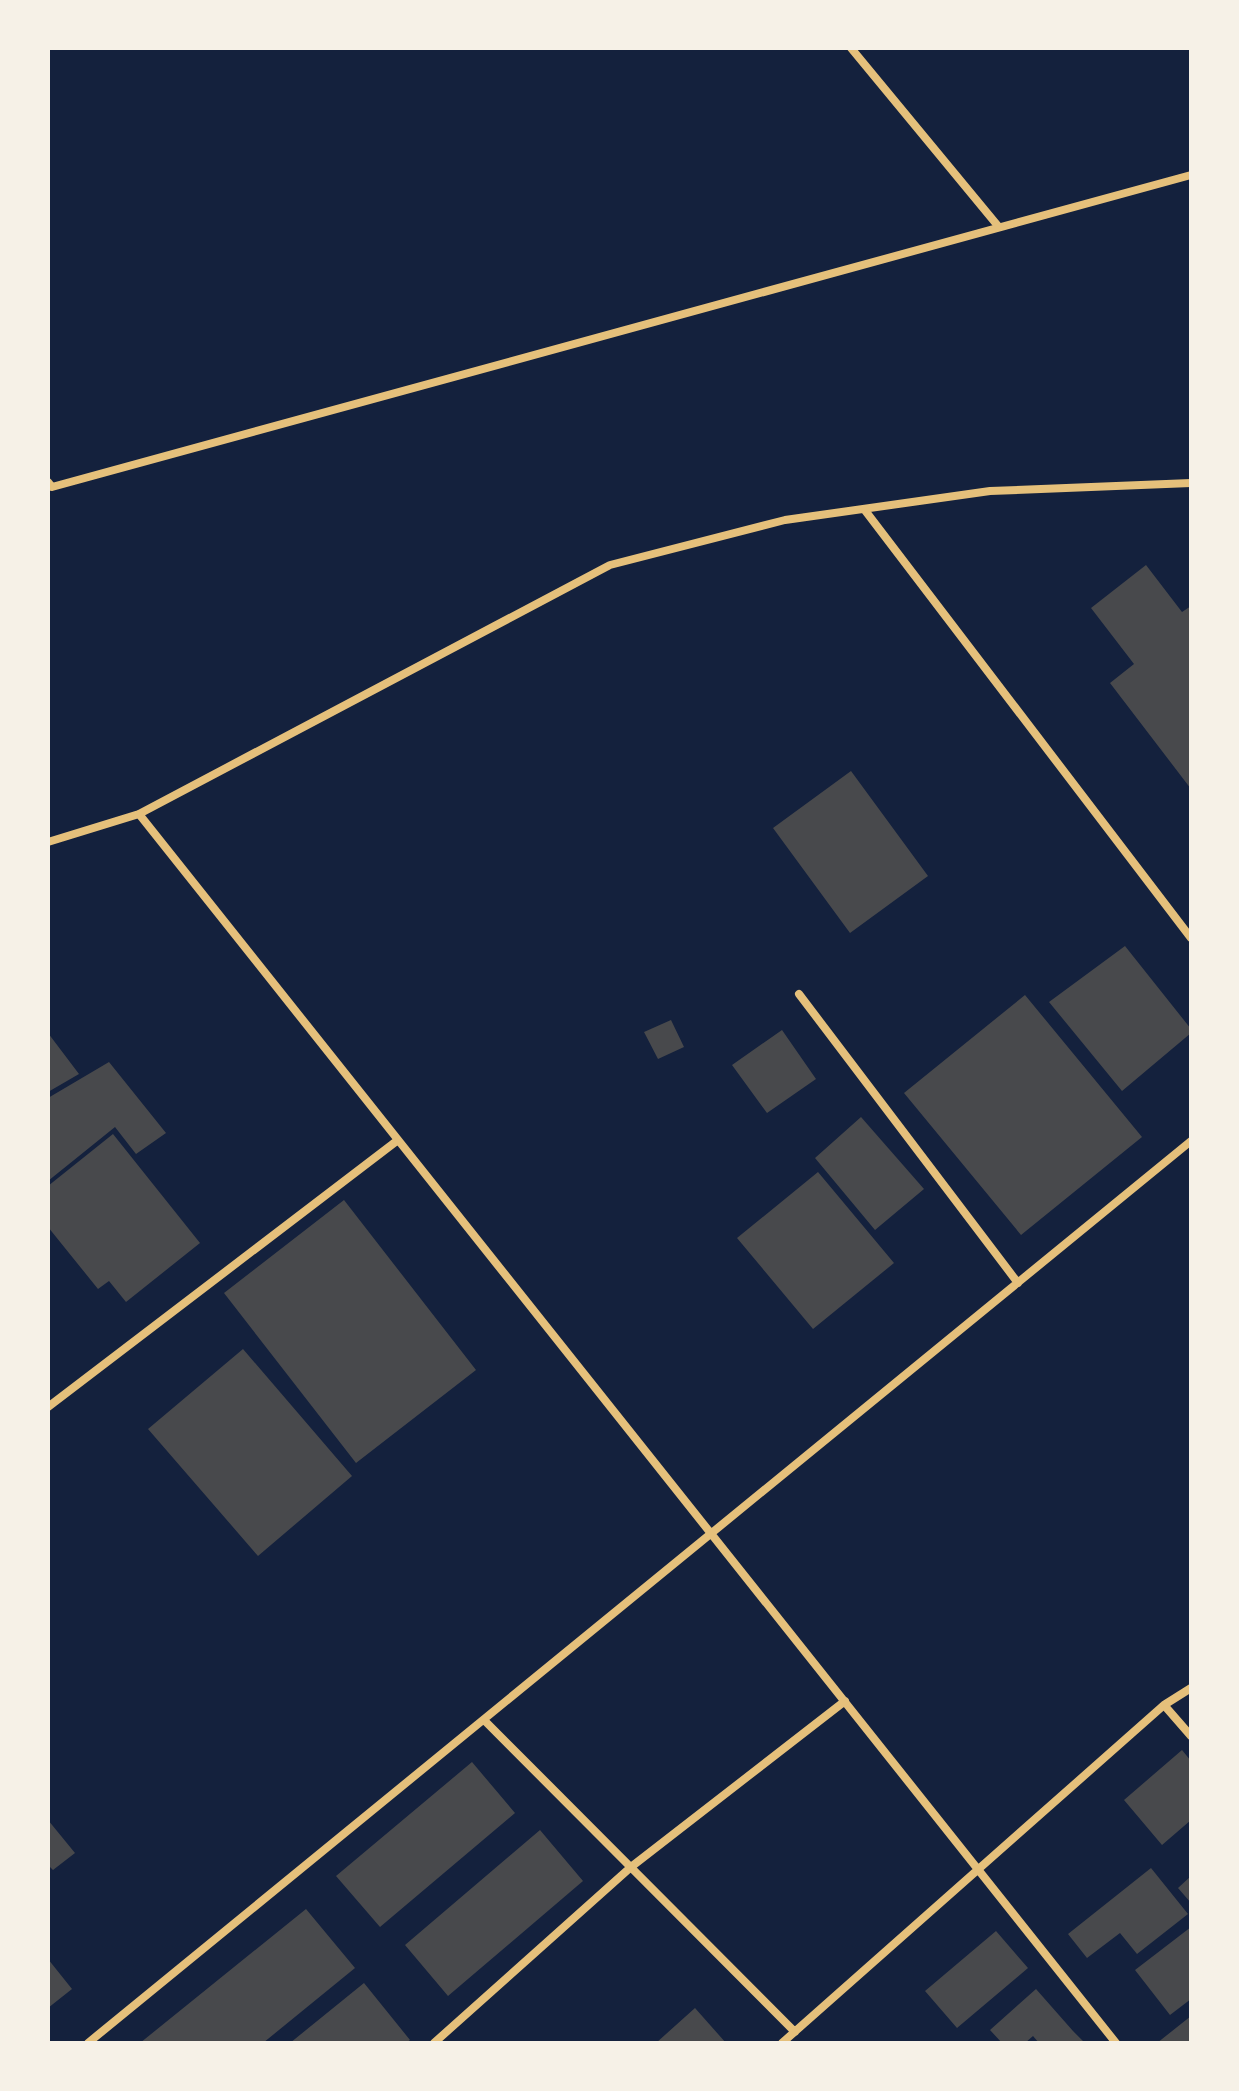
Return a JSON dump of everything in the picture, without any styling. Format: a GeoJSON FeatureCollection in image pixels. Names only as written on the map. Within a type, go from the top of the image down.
{"type":"FeatureCollection","features":[{"type":"Feature","properties":{"kind":"street"},"geometry":{"type":"LineString","coordinates":[[851,48],[998,226]]}},
{"type":"Feature","properties":{"kind":"street"},"geometry":{"type":"LineString","coordinates":[[49,486],[1191,175]]}},
{"type":"Feature","properties":{"kind":"street"},"geometry":{"type":"LineString","coordinates":[[48,842],[139,814],[610,565],[785,520],[990,491],[1191,483]]}},
{"type":"Feature","properties":{"kind":"street"},"geometry":{"type":"LineString","coordinates":[[864,509],[1191,938]]}},
{"type":"Feature","properties":{"kind":"street"},"geometry":{"type":"LineString","coordinates":[[139,814],[1116,2043]]}},
{"type":"Feature","properties":{"kind":"street"},"geometry":{"type":"LineString","coordinates":[[799,994],[1018,1283]]}},
{"type":"Feature","properties":{"kind":"street"},"geometry":{"type":"LineString","coordinates":[[48,1407],[398,1140]]}},
{"type":"Feature","properties":{"kind":"street"},"geometry":{"type":"LineString","coordinates":[[88,2043],[1191,1141]]}},
{"type":"Feature","properties":{"kind":"street"},"geometry":{"type":"LineString","coordinates":[[782,2043],[1164,1705],[1191,1688]]}},
{"type":"Feature","properties":{"kind":"street"},"geometry":{"type":"LineString","coordinates":[[434,2043],[631,1867],[845,1701]]}},
{"type":"Feature","properties":{"kind":"street"},"geometry":{"type":"LineString","coordinates":[[1164,1705],[1191,1736]]}},
{"type":"Feature","properties":{"kind":"street"},"geometry":{"type":"LineString","coordinates":[[484,1720],[795,2032]]}},
{"type":"Feature","properties":{"kind":"building"},"geometry":{"type":"Polygon","coordinates":[[[1146,565],[1182,612],[1191,606],[1191,789],[1110,683],[1134,664],[1091,608],[1146,565]]]}},
{"type":"Feature","properties":{"kind":"building"},"geometry":{"type":"Polygon","coordinates":[[[851,771],[928,876],[850,933],[773,828],[851,771]]]}},
{"type":"Feature","properties":{"kind":"building"},"geometry":{"type":"Polygon","coordinates":[[[1125,946],[1191,1029],[1191,1033],[1122,1091],[1049,1002],[1125,946]]]}},
{"type":"Feature","properties":{"kind":"building"},"geometry":{"type":"Polygon","coordinates":[[[1025,995],[1142,1137],[1021,1235],[904,1093],[1025,995]]]}},
{"type":"Feature","properties":{"kind":"building"},"geometry":{"type":"Polygon","coordinates":[[[671,1020],[684,1047],[658,1059],[644,1032],[671,1020]]]}},
{"type":"Feature","properties":{"kind":"building"},"geometry":{"type":"Polygon","coordinates":[[[782,1030],[816,1079],[767,1113],[732,1065],[782,1030]]]}},
{"type":"Feature","properties":{"kind":"building"},"geometry":{"type":"Polygon","coordinates":[[[48,1033],[79,1074],[48,1092],[48,1033]]]}},
{"type":"Feature","properties":{"kind":"building"},"geometry":{"type":"Polygon","coordinates":[[[109,1062],[166,1133],[136,1154],[115,1127],[48,1181],[48,1098],[109,1062]]]}},
{"type":"Feature","properties":{"kind":"building"},"geometry":{"type":"Polygon","coordinates":[[[861,1117],[924,1189],[875,1230],[815,1158],[861,1117]]]}},
{"type":"Feature","properties":{"kind":"building"},"geometry":{"type":"Polygon","coordinates":[[[113,1134],[200,1243],[126,1302],[109,1281],[98,1289],[48,1227],[48,1186],[113,1134]]]}},
{"type":"Feature","properties":{"kind":"building"},"geometry":{"type":"Polygon","coordinates":[[[818,1172],[894,1263],[813,1329],[737,1238],[818,1172]]]}},
{"type":"Feature","properties":{"kind":"building"},"geometry":{"type":"Polygon","coordinates":[[[344,1200],[476,1370],[356,1463],[224,1293],[344,1200]]]}},
{"type":"Feature","properties":{"kind":"building"},"geometry":{"type":"Polygon","coordinates":[[[243,1349],[352,1476],[258,1556],[148,1429],[243,1349]]]}},
{"type":"Feature","properties":{"kind":"building"},"geometry":{"type":"Polygon","coordinates":[[[1182,1750],[1191,1761],[1191,1820],[1162,1845],[1124,1800],[1182,1750]]]}},
{"type":"Feature","properties":{"kind":"building"},"geometry":{"type":"Polygon","coordinates":[[[472,1762],[515,1813],[380,1927],[336,1876],[472,1762]]]}},
{"type":"Feature","properties":{"kind":"building"},"geometry":{"type":"Polygon","coordinates":[[[48,1820],[75,1853],[53,1870],[48,1865],[48,1820]]]}},
{"type":"Feature","properties":{"kind":"building"},"geometry":{"type":"Polygon","coordinates":[[[540,1830],[583,1881],[448,1996],[405,1945],[540,1830]]]}},
{"type":"Feature","properties":{"kind":"building"},"geometry":{"type":"Polygon","coordinates":[[[1151,1868],[1188,1914],[1137,1954],[1120,1933],[1087,1958],[1068,1934],[1151,1868]]]}},
{"type":"Feature","properties":{"kind":"building"},"geometry":{"type":"Polygon","coordinates":[[[1191,1876],[1191,1903],[1178,1888],[1191,1876]]]}},
{"type":"Feature","properties":{"kind":"building"},"geometry":{"type":"Polygon","coordinates":[[[306,1909],[355,1968],[263,2043],[140,2043],[306,1909]]]}},
{"type":"Feature","properties":{"kind":"building"},"geometry":{"type":"Polygon","coordinates":[[[1191,1927],[1191,1999],[1170,2015],[1135,1970],[1191,1927]]]}},
{"type":"Feature","properties":{"kind":"building"},"geometry":{"type":"Polygon","coordinates":[[[996,1931],[1028,1968],[957,2028],[925,1991],[996,1931]]]}},
{"type":"Feature","properties":{"kind":"building"},"geometry":{"type":"Polygon","coordinates":[[[48,1959],[72,1989],[48,2008],[48,1959]]]}},
{"type":"Feature","properties":{"kind":"building"},"geometry":{"type":"Polygon","coordinates":[[[364,1983],[410,2040],[406,2043],[290,2043],[364,1983]]]}},
{"type":"Feature","properties":{"kind":"building"},"geometry":{"type":"Polygon","coordinates":[[[1036,1989],[1085,2043],[1039,2043],[1033,2036],[1025,2043],[1002,2043],[990,2030],[1036,1989]]]}},
{"type":"Feature","properties":{"kind":"building"},"geometry":{"type":"Polygon","coordinates":[[[695,2008],[726,2043],[656,2043],[695,2008]]]}},
{"type":"Feature","properties":{"kind":"building"},"geometry":{"type":"Polygon","coordinates":[[[1191,2016],[1191,2043],[1157,2043],[1191,2016]]]}}]}
